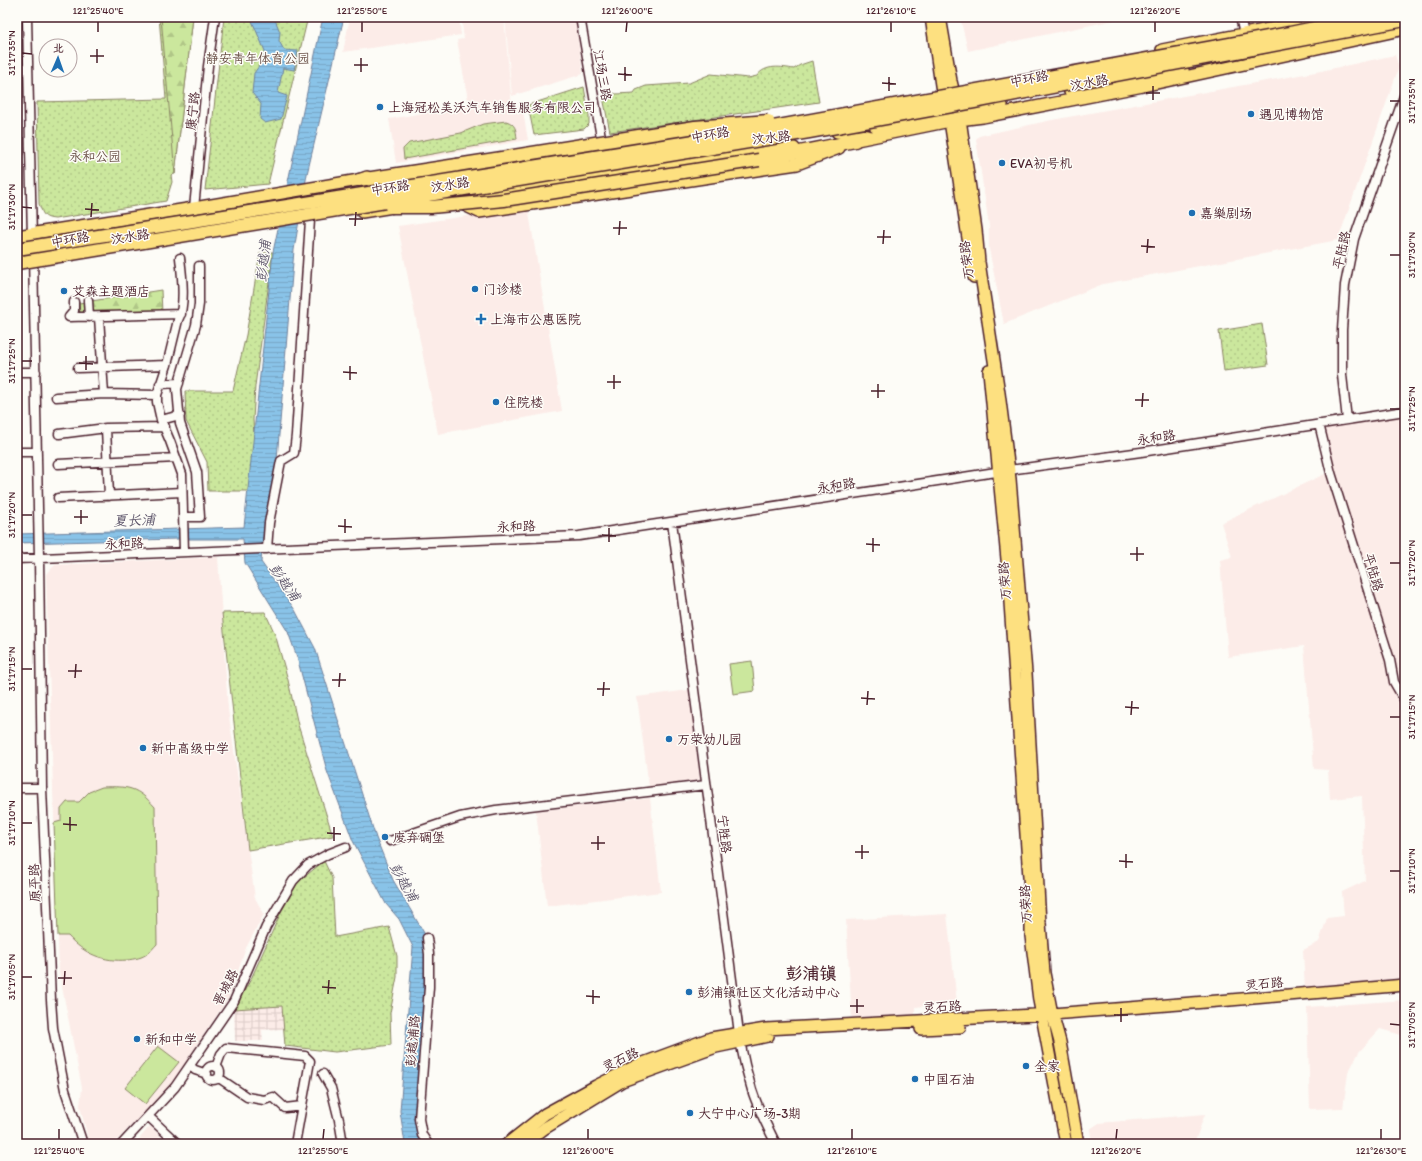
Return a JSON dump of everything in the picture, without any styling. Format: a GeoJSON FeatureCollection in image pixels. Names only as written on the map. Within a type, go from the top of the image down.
{"type":"FeatureCollection","features":[{"type":"Feature","properties":{"kind":"highway","name":"中环路"},"geometry":{"type":"LineString","coordinates":[[17,249],[699,140],[1290,33],[1368,17]]}},
{"type":"Feature","properties":{"kind":"highway","name":"中环路"},"geometry":{"type":"LineString","coordinates":[[17,263],[359,209],[809,132],[951,107],[1405,20]]}},
{"type":"Feature","properties":{"kind":"highway"},"geometry":{"type":"LineString","coordinates":[[359,180],[459,167],[695,127],[827,117]]}},
{"type":"Feature","properties":{"kind":"highway"},"geometry":{"type":"LineString","coordinates":[[359,209],[431,207],[504,200],[759,160],[855,142]]}},
{"type":"Feature","properties":{"kind":"main road","name":"万荣路"},"geometry":{"type":"LineString","coordinates":[[931,17],[954,117],[989,376],[1004,471],[1026,673],[1042,948],[1048,999],[1048,1017],[1066,1144]]}},
{"type":"Feature","properties":{"kind":"main road","name":"万荣路"},"geometry":{"type":"LineString","coordinates":[[940,17],[949,95]]}},
{"type":"Feature","properties":{"kind":"main road","name":"汶水路"},"geometry":{"type":"LineString","coordinates":[[459,167],[815,118],[849,110],[949,95],[1330,17]]}},
{"type":"Feature","properties":{"kind":"main road"},"geometry":{"type":"LineString","coordinates":[[310,214],[439,185],[867,115],[949,95],[1142,63],[1218,47],[1272,28]]}},
{"type":"Feature","properties":{"kind":"main road","name":"汶水路"},"geometry":{"type":"LineString","coordinates":[[17,268],[33,257],[140,238],[310,214],[451,198],[736,154],[855,142],[872,136],[914,129],[954,117],[983,117],[1143,86],[1405,29]]}},
{"type":"Feature","properties":{"kind":"main road"},"geometry":{"type":"LineString","coordinates":[[849,110],[867,115]]}},
{"type":"Feature","properties":{"kind":"main road"},"geometry":{"type":"LineString","coordinates":[[914,129],[933,116]]}},
{"type":"Feature","properties":{"kind":"main road"},"geometry":{"type":"LineString","coordinates":[[265,220],[310,214],[380,200],[562,170],[837,132],[933,116],[954,117]]}},
{"type":"Feature","properties":{"kind":"main road"},"geometry":{"type":"LineString","coordinates":[[837,132],[872,136]]}},
{"type":"Feature","properties":{"kind":"main road","name":"汶水路"},"geometry":{"type":"LineString","coordinates":[[17,236],[359,180],[389,170],[601,137]]}},
{"type":"Feature","properties":{"kind":"main road"},"geometry":{"type":"LineString","coordinates":[[601,137],[615,145]]}},
{"type":"Feature","properties":{"kind":"main road"},"geometry":{"type":"LineString","coordinates":[[451,198],[479,212],[797,164],[855,142]]}},
{"type":"Feature","properties":{"kind":"main road"},"geometry":{"type":"LineString","coordinates":[[705,159],[731,174]]}},
{"type":"Feature","properties":{"kind":"main road"},"geometry":{"type":"LineString","coordinates":[[439,185],[459,167]]}},
{"type":"Feature","properties":{"kind":"main road"},"geometry":{"type":"LineString","coordinates":[[359,209],[380,200]]}},
{"type":"Feature","properties":{"kind":"main road","name":"汶水路"},"geometry":{"type":"LineString","coordinates":[[17,258],[171,243],[265,220]]}},
{"type":"Feature","properties":{"kind":"main road","name":"汶水路"},"geometry":{"type":"LineString","coordinates":[[17,252],[33,257],[265,220]]}},
{"type":"Feature","properties":{"kind":"main road"},"geometry":{"type":"LineString","coordinates":[[140,238],[171,243]]}},
{"type":"Feature","properties":{"kind":"main road","name":"灵石路"},"geometry":{"type":"LineString","coordinates":[[1048,1017],[1405,985]]}},
{"type":"Feature","properties":{"kind":"main road","name":"灵石路"},"geometry":{"type":"LineString","coordinates":[[524,1144],[545,1128],[622,1081],[740,1037],[766,1029],[1048,1017],[1405,990]]}},
{"type":"Feature","properties":{"kind":"main road","name":"万荣路"},"geometry":{"type":"LineString","coordinates":[[1048,1017],[1060,1042],[1078,1144]]}},
{"type":"Feature","properties":{"kind":"main road","name":"灵石路"},"geometry":{"type":"LineString","coordinates":[[507,1144],[545,1114],[638,1065],[712,1038],[740,1037]]}},
{"type":"Feature","properties":{"kind":"street","name":"原平路"},"geometry":{"type":"LineString","coordinates":[[27,17],[36,372],[42,788],[50,1000],[53,1028],[65,1090],[83,1144]]}},
{"type":"Feature","properties":{"kind":"street","name":"康宁路"},"geometry":{"type":"LineString","coordinates":[[194,208],[208,66],[215,17]]}},
{"type":"Feature","properties":{"kind":"street","name":"江场三路"},"geometry":{"type":"LineString","coordinates":[[580,17],[601,137]]}},
{"type":"Feature","properties":{"kind":"street"},"geometry":{"type":"LineString","coordinates":[[1240,17],[1244,34]]}},
{"type":"Feature","properties":{"kind":"street","name":"平陆路"},"geometry":{"type":"LineString","coordinates":[[1347,420],[1342,376],[1342,330],[1345,285],[1354,239],[1405,93]]}},
{"type":"Feature","properties":{"kind":"street"},"geometry":{"type":"LineString","coordinates":[[267,549],[269,523],[280,461],[294,453],[310,214]]}},
{"type":"Feature","properties":{"kind":"street"},"geometry":{"type":"LineString","coordinates":[[180,258],[182,278],[181,314],[178,320],[167,365],[160,384],[157,402],[163,423],[182,474],[184,548]]}},
{"type":"Feature","properties":{"kind":"street"},"geometry":{"type":"LineString","coordinates":[[184,517],[200,517],[197,472],[180,423],[177,389],[196,325],[199,304],[199,266]]}},
{"type":"Feature","properties":{"kind":"street"},"geometry":{"type":"LineString","coordinates":[[88,300],[89,317]]}},
{"type":"Feature","properties":{"kind":"street"},"geometry":{"type":"LineString","coordinates":[[74,302],[74,311],[69,317],[181,314]]}},
{"type":"Feature","properties":{"kind":"street"},"geometry":{"type":"LineString","coordinates":[[99,316],[104,394]]}},
{"type":"Feature","properties":{"kind":"street"},"geometry":{"type":"LineString","coordinates":[[78,368],[167,365]]}},
{"type":"Feature","properties":{"kind":"street"},"geometry":{"type":"LineString","coordinates":[[17,372],[36,372]]}},
{"type":"Feature","properties":{"kind":"street"},"geometry":{"type":"LineString","coordinates":[[160,384],[179,383]]}},
{"type":"Feature","properties":{"kind":"street"},"geometry":{"type":"LineString","coordinates":[[56,397],[104,394],[157,395]]}},
{"type":"Feature","properties":{"kind":"street","name":"永和路"},"geometry":{"type":"LineString","coordinates":[[17,559],[184,548],[231,550],[267,549],[579,536],[1405,411]]}},
{"type":"Feature","properties":{"kind":"street"},"geometry":{"type":"LineString","coordinates":[[59,434],[163,423],[180,415]]}},
{"type":"Feature","properties":{"kind":"street","name":"平陆路"},"geometry":{"type":"LineString","coordinates":[[1318,424],[1331,473],[1390,660],[1394,682],[1405,701]]}},
{"type":"Feature","properties":{"kind":"street"},"geometry":{"type":"LineString","coordinates":[[106,428],[109,496]]}},
{"type":"Feature","properties":{"kind":"street"},"geometry":{"type":"LineString","coordinates":[[17,452],[37,452]]}},
{"type":"Feature","properties":{"kind":"street"},"geometry":{"type":"LineString","coordinates":[[58,464],[176,458]]}},
{"type":"Feature","properties":{"kind":"street"},"geometry":{"type":"LineString","coordinates":[[58,498],[182,492]]}},
{"type":"Feature","properties":{"kind":"street","name":"宁胜路"},"geometry":{"type":"LineString","coordinates":[[672,522],[740,1037],[745,1066],[752,1091],[776,1144]]}},
{"type":"Feature","properties":{"kind":"street"},"geometry":{"type":"LineString","coordinates":[[390,841],[460,817],[496,810],[706,785]]}},
{"type":"Feature","properties":{"kind":"street"},"geometry":{"type":"LineString","coordinates":[[17,788],[42,788]]}},
{"type":"Feature","properties":{"kind":"street","name":"晋城路"},"geometry":{"type":"LineString","coordinates":[[122,1144],[175,1087],[234,1001],[266,927],[293,881],[308,865],[328,854],[346,847]]}},
{"type":"Feature","properties":{"kind":"street","name":"彭越浦路"},"geometry":{"type":"LineString","coordinates":[[427,938],[429,954],[428,986],[419,1119],[422,1134],[428,1144]]}},
{"type":"Feature","properties":{"kind":"street"},"geometry":{"type":"LineString","coordinates":[[216,1066],[221,1054],[226,1048],[305,1056],[310,1061],[295,1144]]}},
{"type":"Feature","properties":{"kind":"street"},"geometry":{"type":"LineString","coordinates":[[190,1066],[195,1070],[207,1074],[212,1080],[219,1078]]}},
{"type":"Feature","properties":{"kind":"street"},"geometry":{"type":"LineString","coordinates":[[207,1074],[206,1070],[216,1066]]}},
{"type":"Feature","properties":{"kind":"street"},"geometry":{"type":"LineString","coordinates":[[216,1066],[219,1070],[219,1078]]}},
{"type":"Feature","properties":{"kind":"street"},"geometry":{"type":"LineString","coordinates":[[323,1074],[331,1088],[343,1144]]}},
{"type":"Feature","properties":{"kind":"street"},"geometry":{"type":"LineString","coordinates":[[219,1078],[247,1097],[264,1100],[273,1097],[285,1108],[302,1106]]}},
{"type":"Feature","properties":{"kind":"street"},"geometry":{"type":"LineString","coordinates":[[148,1116],[178,1144]]}},
{"type":"Feature","properties":{"kind":"shaded area"},"geometry":{"type":"Polygon","coordinates":[[[350,17],[459,17],[461,35],[343,52],[350,17]]]}},
{"type":"Feature","properties":{"kind":"shaded area"},"geometry":{"type":"Polygon","coordinates":[[[461,17],[504,17],[512,107],[522,106],[528,140],[396,163],[389,119],[469,105],[457,40],[464,39],[461,17]]]}},
{"type":"Feature","properties":{"kind":"shaded area"},"geometry":{"type":"Polygon","coordinates":[[[505,17],[575,17],[583,74],[512,96],[505,17]]]}},
{"type":"Feature","properties":{"kind":"shaded area"},"geometry":{"type":"Polygon","coordinates":[[[960,17],[1129,17],[968,51],[960,17]]]}},
{"type":"Feature","properties":{"kind":"shaded area"},"geometry":{"type":"Polygon","coordinates":[[[1395,55],[1399,67],[1338,240],[1103,284],[1004,324],[989,249],[989,226],[976,139],[979,136],[1052,120],[1321,71],[1395,55]]]}},
{"type":"Feature","properties":{"kind":"shaded area","name":"上海市公惠医院"},"geometry":{"type":"Polygon","coordinates":[[[528,207],[562,411],[438,434],[398,226],[528,207]]]}},
{"type":"Feature","properties":{"kind":"shaded area"},"geometry":{"type":"Polygon","coordinates":[[[1405,414],[1405,983],[1305,991],[1303,950],[1319,942],[1327,918],[1344,916],[1342,892],[1365,881],[1362,796],[1330,799],[1328,770],[1314,769],[1304,646],[1228,657],[1220,560],[1232,557],[1221,523],[1327,473],[1317,427],[1405,414]]]}},
{"type":"Feature","properties":{"kind":"shaded area","name":"新中高级中学"},"geometry":{"type":"Polygon","coordinates":[[[218,557],[228,709],[255,898],[264,914],[246,948],[229,997],[168,1088],[115,1142],[109,1144],[93,1144],[88,1139],[80,1106],[82,1088],[59,972],[46,574],[55,565],[218,557]]]}},
{"type":"Feature","properties":{"kind":"shaded area","name":"万荣幼儿园"},"geometry":{"type":"Polygon","coordinates":[[[689,690],[700,780],[649,787],[637,697],[689,690]]]}},
{"type":"Feature","properties":{"kind":"shaded area"},"geometry":{"type":"Polygon","coordinates":[[[650,798],[661,892],[547,906],[536,811],[650,798]]]}},
{"type":"Feature","properties":{"kind":"shaded area"},"geometry":{"type":"Polygon","coordinates":[[[947,914],[957,1003],[915,1007],[915,1015],[852,1019],[846,920],[947,914]]]}},
{"type":"Feature","properties":{"kind":"shaded area"},"geometry":{"type":"Polygon","coordinates":[[[1405,1000],[1405,1036],[1380,1029],[1359,1052],[1348,1073],[1343,1108],[1310,1109],[1307,1007],[1405,1000]]]}},
{"type":"Feature","properties":{"kind":"shaded area"},"geometry":{"type":"Polygon","coordinates":[[[282,1006],[284,1029],[262,1030],[263,1041],[235,1041],[234,1009],[282,1006]]]}},
{"type":"Feature","properties":{"kind":"shaded area"},"geometry":{"type":"Polygon","coordinates":[[[1205,1114],[1194,1144],[1092,1144],[1090,1129],[1099,1123],[1205,1114]]]}},
{"type":"Feature","properties":{"kind":"shaded area"},"geometry":{"type":"Polygon","coordinates":[[[150,1126],[168,1144],[135,1144],[150,1126]]]}},
{"type":"Feature","properties":{"kind":"green space","name":"永和公园"},"geometry":{"type":"Polygon","coordinates":[[[159,17],[193,17],[175,174],[171,175],[172,182],[166,201],[55,219],[46,216],[39,204],[37,102],[166,99],[159,17]]]}},
{"type":"Feature","properties":{"kind":"green space"},"geometry":{"type":"Polygon","coordinates":[[[161,17],[193,17],[175,174],[161,17]]]}},
{"type":"Feature","properties":{"kind":"green space","name":"静安青年体育公园"},"geometry":{"type":"Polygon","coordinates":[[[224,17],[308,17],[268,184],[205,190],[224,17]]]}},
{"type":"Feature","properties":{"kind":"green space"},"geometry":{"type":"Polygon","coordinates":[[[1248,17],[1275,17],[1249,23],[1248,17]]]}},
{"type":"Feature","properties":{"kind":"green space"},"geometry":{"type":"Polygon","coordinates":[[[812,61],[819,102],[610,132],[603,97],[609,92],[616,94],[634,93],[636,90],[646,86],[689,83],[711,74],[748,78],[757,76],[760,72],[769,68],[779,67],[794,69],[800,65],[812,61]]]}},
{"type":"Feature","properties":{"kind":"green space"},"geometry":{"type":"Polygon","coordinates":[[[584,87],[589,124],[584,129],[534,135],[528,105],[584,87]]]}},
{"type":"Feature","properties":{"kind":"green space"},"geometry":{"type":"Polygon","coordinates":[[[506,121],[514,126],[517,139],[404,159],[403,149],[409,143],[461,133],[483,124],[506,121]]]}},
{"type":"Feature","properties":{"kind":"green space"},"geometry":{"type":"Polygon","coordinates":[[[273,252],[255,386],[253,420],[255,451],[249,491],[208,491],[207,462],[186,421],[185,391],[233,391],[246,335],[260,253],[273,252]]]}},
{"type":"Feature","properties":{"kind":"green space"},"geometry":{"type":"Polygon","coordinates":[[[161,290],[162,313],[80,314],[79,303],[161,290]]]}},
{"type":"Feature","properties":{"kind":"green space"},"geometry":{"type":"Polygon","coordinates":[[[1262,324],[1268,365],[1224,371],[1219,331],[1262,324]]]}},
{"type":"Feature","properties":{"kind":"green space"},"geometry":{"type":"Polygon","coordinates":[[[265,612],[275,634],[288,680],[298,725],[333,836],[248,850],[222,613],[265,612]]]}},
{"type":"Feature","properties":{"kind":"green space"},"geometry":{"type":"Polygon","coordinates":[[[752,661],[755,691],[733,694],[729,664],[752,661]]]}},
{"type":"Feature","properties":{"kind":"green space"},"geometry":{"type":"Polygon","coordinates":[[[102,787],[132,789],[143,795],[155,807],[157,944],[146,955],[135,959],[110,960],[95,956],[81,948],[68,936],[58,936],[54,823],[61,821],[61,809],[67,802],[79,802],[89,792],[102,787]]]}},
{"type":"Feature","properties":{"kind":"green space"},"geometry":{"type":"Polygon","coordinates":[[[324,861],[332,878],[335,937],[389,927],[397,956],[397,977],[390,1013],[391,1045],[335,1052],[285,1046],[282,1006],[234,1009],[251,979],[281,912],[298,882],[324,861]]]}},
{"type":"Feature","properties":{"kind":"green space"},"geometry":{"type":"Polygon","coordinates":[[[158,1046],[179,1062],[145,1104],[125,1088],[158,1046]]]}},
{"type":"Feature","properties":{"kind":"water"},"geometry":{"type":"Polygon","coordinates":[[[253,17],[274,17],[280,32],[279,41],[284,50],[298,51],[294,70],[283,68],[278,93],[287,96],[281,119],[265,123],[260,119],[261,104],[252,93],[254,73],[262,62],[265,51],[252,21],[253,17]]]}},
{"type":"Feature","properties":{"kind":"water"},"geometry":{"type":"Polygon","coordinates":[[[323,17],[344,17],[307,174],[294,250],[277,459],[263,540],[261,562],[295,610],[315,648],[376,838],[393,880],[427,938],[419,1119],[428,1144],[405,1144],[400,1111],[413,947],[399,919],[386,904],[353,841],[327,771],[297,657],[288,632],[245,563],[243,539],[17,543],[17,534],[244,527],[273,252],[323,17]]]}},
{"type":"Feature","properties":{"kind":"place","name":"上海冠松美沃汽车销售服务有限公司"},"geometry":{"type":"Point","coordinates":[380,107]}},
{"type":"Feature","properties":{"kind":"place","name":"遇见博物馆"},"geometry":{"type":"Point","coordinates":[1251,114]}},
{"type":"Feature","properties":{"kind":"place","name":"EVA初号机"},"geometry":{"type":"Point","coordinates":[1002,163]}},
{"type":"Feature","properties":{"kind":"place","name":"嘉樂剧场"},"geometry":{"type":"Point","coordinates":[1192,213]}},
{"type":"Feature","properties":{"kind":"place","name":"门诊楼"},"geometry":{"type":"Point","coordinates":[475,289]}},
{"type":"Feature","properties":{"kind":"place","name":"艾森主题酒店"},"geometry":{"type":"Point","coordinates":[64,291]}},
{"type":"Feature","properties":{"kind":"place","name":"上海市公惠医院"},"geometry":{"type":"Point","coordinates":[481,319]}},
{"type":"Feature","properties":{"kind":"place","name":"住院楼"},"geometry":{"type":"Point","coordinates":[496,402]}},
{"type":"Feature","properties":{"kind":"place","name":"万荣幼儿园"},"geometry":{"type":"Point","coordinates":[669,739]}},
{"type":"Feature","properties":{"kind":"place","name":"新中高级中学"},"geometry":{"type":"Point","coordinates":[143,748]}},
{"type":"Feature","properties":{"kind":"place","name":"废弃碉堡"},"geometry":{"type":"Point","coordinates":[385,837]}},
{"type":"Feature","properties":{"kind":"place","name":"彭浦镇社区文化活动中心"},"geometry":{"type":"Point","coordinates":[689,992]}},
{"type":"Feature","properties":{"kind":"place","name":"新和中学"},"geometry":{"type":"Point","coordinates":[137,1039]}},
{"type":"Feature","properties":{"kind":"place","name":"全家"},"geometry":{"type":"Point","coordinates":[1026,1066]}},
{"type":"Feature","properties":{"kind":"place","name":"中国石油"},"geometry":{"type":"Point","coordinates":[915,1079]}},
{"type":"Feature","properties":{"kind":"place","name":"大宁中心广场-3期"},"geometry":{"type":"Point","coordinates":[690,1113]}},
{"type":"Feature","properties":{"kind":"district","name":"彭浦镇"},"geometry":{"type":"Point","coordinates":[811,973]}},
{"type":"Feature","properties":{"kind":"water label","name":"彭越浦"},"geometry":{"type":"Point","coordinates":[263,261]}},
{"type":"Feature","properties":{"kind":"water label","name":"夏长浦"},"geometry":{"type":"Point","coordinates":[134,520]}},
{"type":"Feature","properties":{"kind":"water label","name":"彭越浦"},"geometry":{"type":"Point","coordinates":[285,582]}},
{"type":"Feature","properties":{"kind":"water label","name":"彭越浦"},"geometry":{"type":"Point","coordinates":[404,882]}}]}
